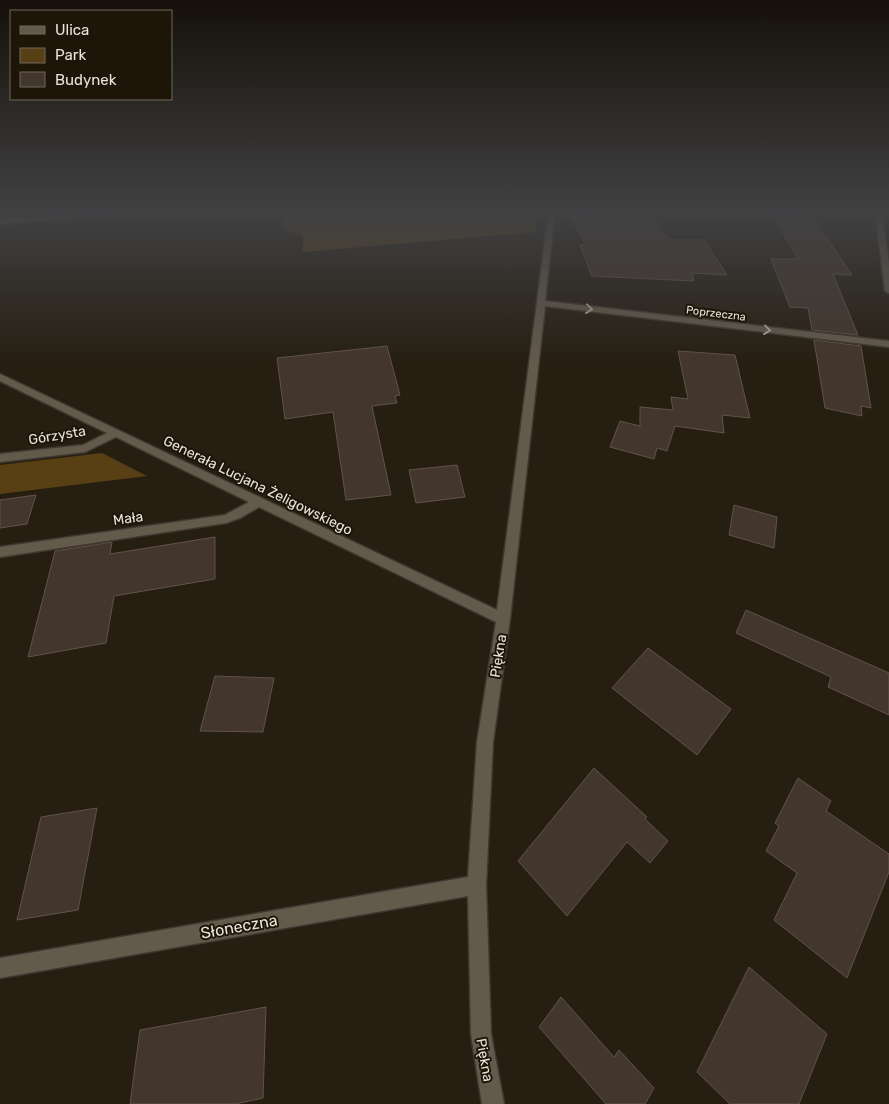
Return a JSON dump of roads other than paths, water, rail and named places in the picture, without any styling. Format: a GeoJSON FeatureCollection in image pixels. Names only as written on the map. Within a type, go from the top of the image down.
{"type":"FeatureCollection","features":[{"type":"Feature","properties":{"kind":"street","name":"Piękna"},"geometry":{"type":"LineString","coordinates":[[493,1104],[480,1034],[477,885],[485,742],[503,619],[545,262]]}},
{"type":"Feature","properties":{"kind":"street"},"geometry":{"type":"LineString","coordinates":[[885,262],[889,291]]}},
{"type":"Feature","properties":{"kind":"street","name":"Poprzeczna"},"geometry":{"type":"LineString","coordinates":[[540,303],[889,344]]}},
{"type":"Feature","properties":{"kind":"street","name":"Generała Lucjana Żeligowskiego"},"geometry":{"type":"LineString","coordinates":[[0,377],[503,619]]}},
{"type":"Feature","properties":{"kind":"street","name":"Górzysta"},"geometry":{"type":"LineString","coordinates":[[0,458],[85,448],[115,433]]}},
{"type":"Feature","properties":{"kind":"street","name":"Mała"},"geometry":{"type":"LineString","coordinates":[[0,552],[226,519],[257,502]]}},
{"type":"Feature","properties":{"kind":"street","name":"Słoneczna"},"geometry":{"type":"LineString","coordinates":[[0,968],[477,885]]}}]}
